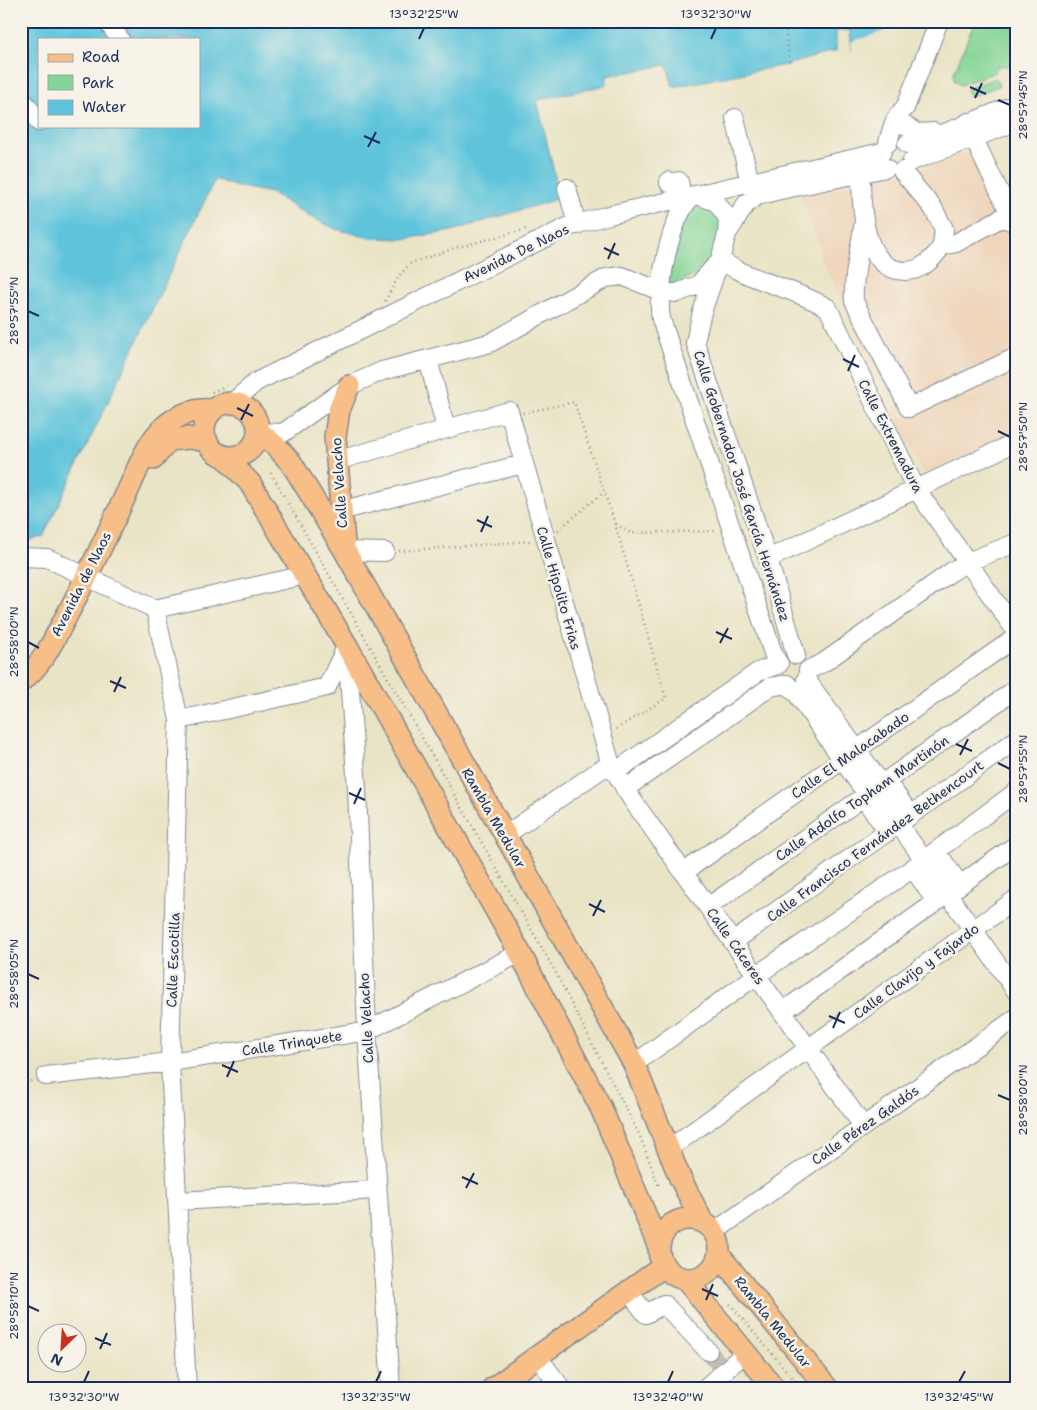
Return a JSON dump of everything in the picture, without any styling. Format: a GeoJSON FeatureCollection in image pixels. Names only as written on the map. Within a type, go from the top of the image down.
{"type":"FeatureCollection","features":[{"type":"Feature","properties":{"kind":"main road","name":"Calle Velacho"},"geometry":{"type":"LineString","coordinates":[[345,551],[349,509],[336,461],[335,437],[339,410],[349,386]]}},
{"type":"Feature","properties":{"kind":"main road"},"geometry":{"type":"LineString","coordinates":[[224,456],[240,456],[246,453],[256,442],[259,432],[258,422],[254,414],[232,393],[224,403],[208,403],[204,426],[207,441],[214,451],[224,456],[250,483],[347,646],[520,953],[601,1108],[658,1245],[658,1252],[664,1266],[677,1277],[694,1279],[710,1271],[719,1255],[718,1239],[708,1227],[692,1219],[674,1222],[666,1228],[658,1245]]}},
{"type":"Feature","properties":{"kind":"main road","name":"Avenida de Naos"},"geometry":{"type":"LineString","coordinates":[[21,681],[31,674],[43,659],[88,576],[138,467],[153,441],[170,423],[200,409],[208,403]]}},
{"type":"Feature","properties":{"kind":"main road","name":"Rambla Medular"},"geometry":{"type":"LineString","coordinates":[[259,432],[277,446],[292,464],[345,551],[634,1064],[670,1148],[680,1178],[708,1227]]}},
{"type":"Feature","properties":{"kind":"main road","name":"Avenida de Naos"},"geometry":{"type":"LineString","coordinates":[[132,481],[146,471],[156,454],[169,440],[189,438],[207,441]]}},
{"type":"Feature","properties":{"kind":"main road","name":"Rambla Medular"},"geometry":{"type":"LineString","coordinates":[[719,1255],[828,1389]]}},
{"type":"Feature","properties":{"kind":"main road"},"geometry":{"type":"LineString","coordinates":[[492,1389],[664,1266]]}},
{"type":"Feature","properties":{"kind":"main road"},"geometry":{"type":"LineString","coordinates":[[685,1279],[775,1389]]}},
{"type":"Feature","properties":{"kind":"street"},"geometry":{"type":"LineString","coordinates":[[108,21],[119,38]]}},
{"type":"Feature","properties":{"kind":"street"},"geometry":{"type":"LineString","coordinates":[[907,144],[905,108],[939,21]]}},
{"type":"Feature","properties":{"kind":"street"},"geometry":{"type":"LineString","coordinates":[[21,98],[38,121]]}},
{"type":"Feature","properties":{"kind":"street"},"geometry":{"type":"LineString","coordinates":[[727,234],[746,204],[757,196],[860,174],[971,130],[1016,104]]}},
{"type":"Feature","properties":{"kind":"street"},"geometry":{"type":"LineString","coordinates":[[864,220],[873,248],[893,270],[907,271],[918,268],[931,261],[942,246],[944,223],[894,159],[895,120],[905,108]]}},
{"type":"Feature","properties":{"kind":"street"},"geometry":{"type":"LineString","coordinates":[[735,118],[750,183]]}},
{"type":"Feature","properties":{"kind":"street"},"geometry":{"type":"LineString","coordinates":[[906,126],[917,133],[947,132],[1016,122]]}},
{"type":"Feature","properties":{"kind":"street"},"geometry":{"type":"LineString","coordinates":[[971,130],[1015,223]]}},
{"type":"Feature","properties":{"kind":"street"},"geometry":{"type":"LineString","coordinates":[[894,159],[900,140],[907,144],[947,132]]}},
{"type":"Feature","properties":{"kind":"street","name":"Avenida De Naos"},"geometry":{"type":"LineString","coordinates":[[232,393],[437,293],[522,248],[577,224],[750,183],[894,159]]}},
{"type":"Feature","properties":{"kind":"street"},"geometry":{"type":"LineString","coordinates":[[860,174],[864,220],[857,275],[853,285],[854,301],[909,408],[1016,357]]}},
{"type":"Feature","properties":{"kind":"street"},"geometry":{"type":"LineString","coordinates":[[668,180],[669,183],[679,181],[690,196],[716,202],[728,218],[727,234]]}},
{"type":"Feature","properties":{"kind":"street"},"geometry":{"type":"LineString","coordinates":[[567,188],[577,224]]}},
{"type":"Feature","properties":{"kind":"street","name":"Calle Gobernador José García Hernández"},"geometry":{"type":"LineString","coordinates":[[690,196],[674,226],[660,291],[661,319],[774,656],[779,664]]}},
{"type":"Feature","properties":{"kind":"street"},"geometry":{"type":"LineString","coordinates":[[942,246],[956,243],[1001,218],[1007,218],[1015,223]]}},
{"type":"Feature","properties":{"kind":"street","name":"Calle Gobernador José García Hernández"},"geometry":{"type":"LineString","coordinates":[[727,234],[702,312],[695,342],[768,559],[796,655]]}},
{"type":"Feature","properties":{"kind":"street"},"geometry":{"type":"LineString","coordinates":[[259,432],[283,433],[349,386],[382,371],[490,343],[606,278],[622,276],[660,291],[677,293],[698,285],[720,260]]}},
{"type":"Feature","properties":{"kind":"street","name":"Calle Extremadura"},"geometry":{"type":"LineString","coordinates":[[720,260],[737,272],[806,295],[828,308],[916,489],[1016,632]]}},
{"type":"Feature","properties":{"kind":"street"},"geometry":{"type":"LineString","coordinates":[[857,275],[886,264]]}},
{"type":"Feature","properties":{"kind":"street"},"geometry":{"type":"LineString","coordinates":[[428,359],[446,429]]}},
{"type":"Feature","properties":{"kind":"street"},"geometry":{"type":"LineString","coordinates":[[336,461],[446,429],[510,413]]}},
{"type":"Feature","properties":{"kind":"street","name":"Calle Hipolito Frias"},"geometry":{"type":"LineString","coordinates":[[510,413],[602,738],[613,769]]}},
{"type":"Feature","properties":{"kind":"street"},"geometry":{"type":"LineString","coordinates":[[768,559],[1016,442]]}},
{"type":"Feature","properties":{"kind":"street"},"geometry":{"type":"LineString","coordinates":[[349,509],[524,464]]}},
{"type":"Feature","properties":{"kind":"street"},"geometry":{"type":"LineString","coordinates":[[625,789],[770,687],[786,684],[795,685],[823,662],[967,562],[1016,543]]}},
{"type":"Feature","properties":{"kind":"street"},"geometry":{"type":"LineString","coordinates":[[345,551],[385,552]]}},
{"type":"Feature","properties":{"kind":"street"},"geometry":{"type":"LineString","coordinates":[[21,557],[47,558],[155,609],[305,575]]}},
{"type":"Feature","properties":{"kind":"street","name":"Calle Escotilla"},"geometry":{"type":"LineString","coordinates":[[155,609],[179,720],[170,1062],[188,1389]]}},
{"type":"Feature","properties":{"kind":"street","name":"Calle El Malacabado"},"geometry":{"type":"LineString","coordinates":[[684,872],[1016,637]]}},
{"type":"Feature","properties":{"kind":"street"},"geometry":{"type":"LineString","coordinates":[[179,720],[327,687],[347,646]]}},
{"type":"Feature","properties":{"kind":"street","name":"Calle Velacho"},"geometry":{"type":"LineString","coordinates":[[347,646],[357,789],[366,1031],[391,1389]]}},
{"type":"Feature","properties":{"kind":"street"},"geometry":{"type":"LineString","coordinates":[[504,836],[600,770],[613,769],[758,672],[779,664],[786,657],[796,655],[805,661],[807,674],[875,774],[874,789],[899,824]]}},
{"type":"Feature","properties":{"kind":"street"},"geometry":{"type":"LineString","coordinates":[[779,664],[780,678],[797,694],[860,785],[874,789],[1016,991]]}},
{"type":"Feature","properties":{"kind":"street","name":"Calle Adolfo Topham Martinón"},"geometry":{"type":"LineString","coordinates":[[708,907],[1016,689]]}},
{"type":"Feature","properties":{"kind":"street","name":"Calle Francisco Fernández Bethencourt"},"geometry":{"type":"LineString","coordinates":[[733,942],[1016,740]]}},
{"type":"Feature","properties":{"kind":"street","name":"Calle Cáceres"},"geometry":{"type":"LineString","coordinates":[[613,769],[625,789],[863,1126]]}},
{"type":"Feature","properties":{"kind":"street"},"geometry":{"type":"LineString","coordinates":[[634,1064],[757,975],[924,860],[1016,792]]}},
{"type":"Feature","properties":{"kind":"street"},"geometry":{"type":"LineString","coordinates":[[782,1012],[1016,845]]}},
{"type":"Feature","properties":{"kind":"street"},"geometry":{"type":"LineString","coordinates":[[924,860],[948,893]]}},
{"type":"Feature","properties":{"kind":"street","name":"Calle Clavijo y Fajardo"},"geometry":{"type":"LineString","coordinates":[[670,1148],[1016,899]]}},
{"type":"Feature","properties":{"kind":"street","name":"Calle Trinquete"},"geometry":{"type":"LineString","coordinates":[[46,1076],[170,1062],[366,1031],[520,953]]}},
{"type":"Feature","properties":{"kind":"street","name":"Calle Pérez Galdós"},"geometry":{"type":"LineString","coordinates":[[708,1227],[863,1126],[1016,1018]]}},
{"type":"Feature","properties":{"kind":"street"},"geometry":{"type":"LineString","coordinates":[[178,1201],[376,1190]]}},
{"type":"Feature","properties":{"kind":"street"},"geometry":{"type":"LineString","coordinates":[[629,1292],[646,1314],[664,1304],[708,1351]]}},
{"type":"Feature","properties":{"kind":"street"},"geometry":{"type":"LineString","coordinates":[[704,1389],[722,1368],[745,1353]]}},
{"type":"Feature","properties":{"kind":"street"},"geometry":{"type":"LineString","coordinates":[[538,1356],[562,1389]]}},
{"type":"Feature","properties":{"kind":"path"},"geometry":{"type":"LineString","coordinates":[[784,21],[790,64]]}},
{"type":"Feature","properties":{"kind":"path"},"geometry":{"type":"LineString","coordinates":[[1011,65],[1016,77]]}},
{"type":"Feature","properties":{"kind":"path"},"geometry":{"type":"LineString","coordinates":[[383,304],[399,276],[411,263],[458,247],[531,228]]}},
{"type":"Feature","properties":{"kind":"path"},"geometry":{"type":"LineString","coordinates":[[208,403],[232,393]]}},
{"type":"Feature","properties":{"kind":"path"},"geometry":{"type":"LineString","coordinates":[[510,413],[574,402],[615,524],[666,698],[602,738]]}},
{"type":"Feature","properties":{"kind":"path"},"geometry":{"type":"LineString","coordinates":[[271,473],[551,964],[639,1134],[659,1187]]}},
{"type":"Feature","properties":{"kind":"path"},"geometry":{"type":"LineString","coordinates":[[385,552],[545,540],[603,493]]}},
{"type":"Feature","properties":{"kind":"path"},"geometry":{"type":"LineString","coordinates":[[615,524],[630,533],[732,531]]}},
{"type":"Feature","properties":{"kind":"path"},"geometry":{"type":"LineString","coordinates":[[730,1304],[802,1389]]}},
{"type":"Feature","properties":{"kind":"shaded area"},"geometry":{"type":"Polygon","coordinates":[[[968,152],[1016,253],[1016,432],[927,473],[923,473],[819,253],[822,251],[800,194],[924,168],[968,152]]]}},
{"type":"Feature","properties":{"kind":"green space"},"geometry":{"type":"Polygon","coordinates":[[[975,21],[1016,21],[1016,63],[995,68],[996,72],[960,85],[955,82],[953,75],[975,21]]]}},
{"type":"Feature","properties":{"kind":"green space"},"geometry":{"type":"Polygon","coordinates":[[[996,78],[999,86],[969,97],[966,89],[996,78]]]}},
{"type":"Feature","properties":{"kind":"green space"},"geometry":{"type":"Polygon","coordinates":[[[694,202],[707,206],[718,217],[721,237],[717,247],[704,266],[686,280],[669,284],[675,232],[694,202]]]}},
{"type":"Feature","properties":{"kind":"water"},"geometry":{"type":"Polygon","coordinates":[[[21,21],[913,21],[895,39],[852,51],[850,30],[836,31],[836,51],[790,64],[673,87],[667,65],[607,76],[606,85],[537,100],[560,198],[452,231],[404,239],[370,238],[336,229],[308,216],[272,193],[234,186],[215,179],[43,537],[21,542],[21,21]]]}},
{"type":"Feature","properties":{"kind":"pier"},"geometry":{"type":"Polygon","coordinates":[[[895,21],[912,21],[909,30],[897,40],[855,53],[852,51],[851,42],[882,32],[895,21]]]}},
{"type":"Feature","properties":{"kind":"tunnel"},"geometry":{"type":"LineString","coordinates":[[708,1351],[720,1365]]}}]}
